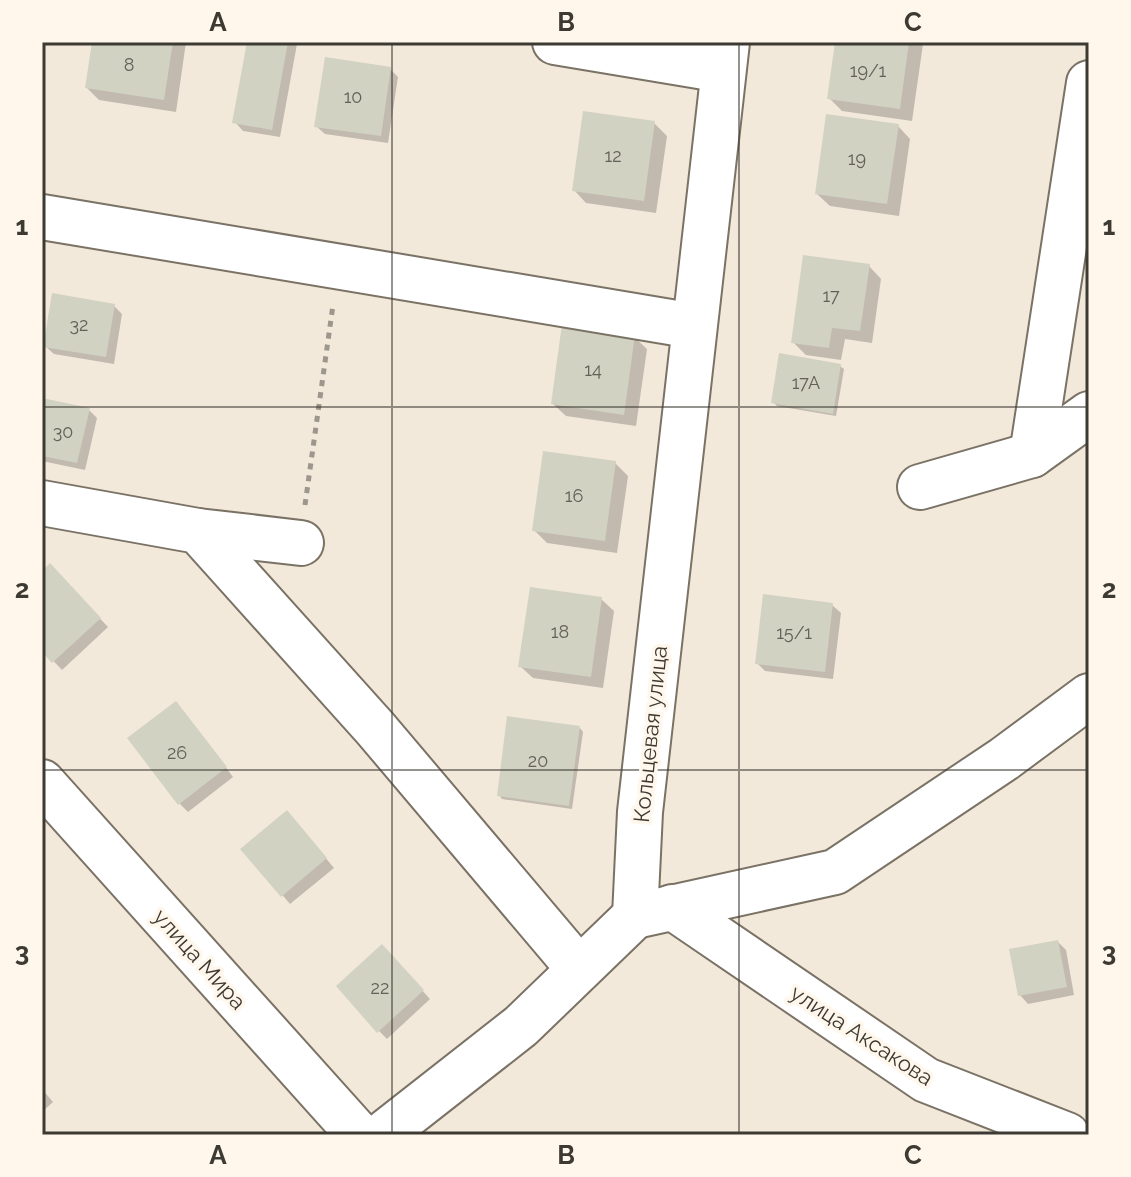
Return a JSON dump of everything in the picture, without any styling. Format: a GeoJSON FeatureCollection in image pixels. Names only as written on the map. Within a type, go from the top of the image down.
{"type":"FeatureCollection","features":[{"type":"Feature","properties":{"kind":"street"},"geometry":{"type":"LineString","coordinates":[[555,42],[725,56]]}},
{"type":"Feature","properties":{"kind":"street","name":"Кольцевая улица"},"geometry":{"type":"LineString","coordinates":[[654,912],[640,812],[725,56]]}},
{"type":"Feature","properties":{"kind":"street"},"geometry":{"type":"LineString","coordinates":[[1032,455],[1089,83]]}},
{"type":"Feature","properties":{"kind":"street"},"geometry":{"type":"LineString","coordinates":[[42,217],[694,326]]}},
{"type":"Feature","properties":{"kind":"street"},"geometry":{"type":"LineString","coordinates":[[920,487],[1032,455],[1089,414]]}},
{"type":"Feature","properties":{"kind":"street"},"geometry":{"type":"LineString","coordinates":[[42,503],[198,531],[301,543]]}},
{"type":"Feature","properties":{"kind":"street"},"geometry":{"type":"LineString","coordinates":[[198,531],[375,728],[579,969]]}},
{"type":"Feature","properties":{"kind":"street"},"geometry":{"type":"LineString","coordinates":[[382,1135],[521,1026],[579,969],[654,912],[835,872],[1004,759],[1089,696]]}},
{"type":"Feature","properties":{"kind":"street","name":"улица Мира"},"geometry":{"type":"LineString","coordinates":[[42,782],[359,1135]]}},
{"type":"Feature","properties":{"kind":"street","name":"улица Аксакова"},"geometry":{"type":"LineString","coordinates":[[654,912],[926,1080],[1067,1135]]}},
{"type":"Feature","properties":{"kind":"path"},"geometry":{"type":"LineString","coordinates":[[301,543],[339,269]]}},
{"type":"Feature","properties":{"kind":"building"},"geometry":{"type":"Polygon","coordinates":[[[92,42],[173,42],[164,100],[85,88],[92,42]]]}},
{"type":"Feature","properties":{"kind":"building"},"geometry":{"type":"Polygon","coordinates":[[[247,42],[288,42],[272,130],[232,123],[247,42]]]}},
{"type":"Feature","properties":{"kind":"building"},"geometry":{"type":"Polygon","coordinates":[[[835,42],[909,42],[900,109],[827,99],[835,42]]]}},
{"type":"Feature","properties":{"kind":"building"},"geometry":{"type":"Polygon","coordinates":[[[325,57],[391,67],[381,136],[314,127],[325,57]]]}},
{"type":"Feature","properties":{"kind":"building"},"geometry":{"type":"Polygon","coordinates":[[[583,111],[655,121],[644,201],[572,191],[583,111]]]}},
{"type":"Feature","properties":{"kind":"building"},"geometry":{"type":"Polygon","coordinates":[[[826,114],[899,124],[887,204],[815,194],[826,114]]]}},
{"type":"Feature","properties":{"kind":"building"},"geometry":{"type":"Polygon","coordinates":[[[803,255],[870,264],[860,331],[832,328],[829,348],[791,343],[803,255]]]}},
{"type":"Feature","properties":{"kind":"building"},"geometry":{"type":"Polygon","coordinates":[[[52,293],[115,304],[106,357],[43,347],[52,293]]]}},
{"type":"Feature","properties":{"kind":"building"},"geometry":{"type":"Polygon","coordinates":[[[562,324],[635,335],[624,415],[551,404],[562,324]]]}},
{"type":"Feature","properties":{"kind":"building"},"geometry":{"type":"Polygon","coordinates":[[[779,353],[841,364],[833,414],[771,403],[779,353]]]}},
{"type":"Feature","properties":{"kind":"building"},"geometry":{"type":"Polygon","coordinates":[[[42,398],[90,408],[77,463],[42,456],[42,398]]]}},
{"type":"Feature","properties":{"kind":"building"},"geometry":{"type":"Polygon","coordinates":[[[543,451],[616,461],[605,541],[532,531],[543,451]]]}},
{"type":"Feature","properties":{"kind":"building"},"geometry":{"type":"Polygon","coordinates":[[[50,563],[101,618],[52,663],[42,652],[42,571],[50,563]]]}},
{"type":"Feature","properties":{"kind":"building"},"geometry":{"type":"Polygon","coordinates":[[[530,587],[602,597],[591,677],[518,667],[530,587]]]}},
{"type":"Feature","properties":{"kind":"building"},"geometry":{"type":"Polygon","coordinates":[[[763,594],[833,603],[825,672],[755,664],[763,594]]]}},
{"type":"Feature","properties":{"kind":"building"},"geometry":{"type":"Polygon","coordinates":[[[176,701],[227,767],[178,805],[127,738],[176,701]]]}},
{"type":"Feature","properties":{"kind":"building"},"geometry":{"type":"Polygon","coordinates":[[[507,716],[580,726],[569,806],[497,796],[507,716]]]}},
{"type":"Feature","properties":{"kind":"building"},"geometry":{"type":"Polygon","coordinates":[[[287,810],[327,858],[281,897],[240,849],[287,810]]]}},
{"type":"Feature","properties":{"kind":"building"},"geometry":{"type":"Polygon","coordinates":[[[1058,940],[1067,987],[1018,996],[1009,949],[1058,940]]]}},
{"type":"Feature","properties":{"kind":"building"},"geometry":{"type":"Polygon","coordinates":[[[382,944],[424,990],[377,1033],[336,986],[382,944]]]}}]}
